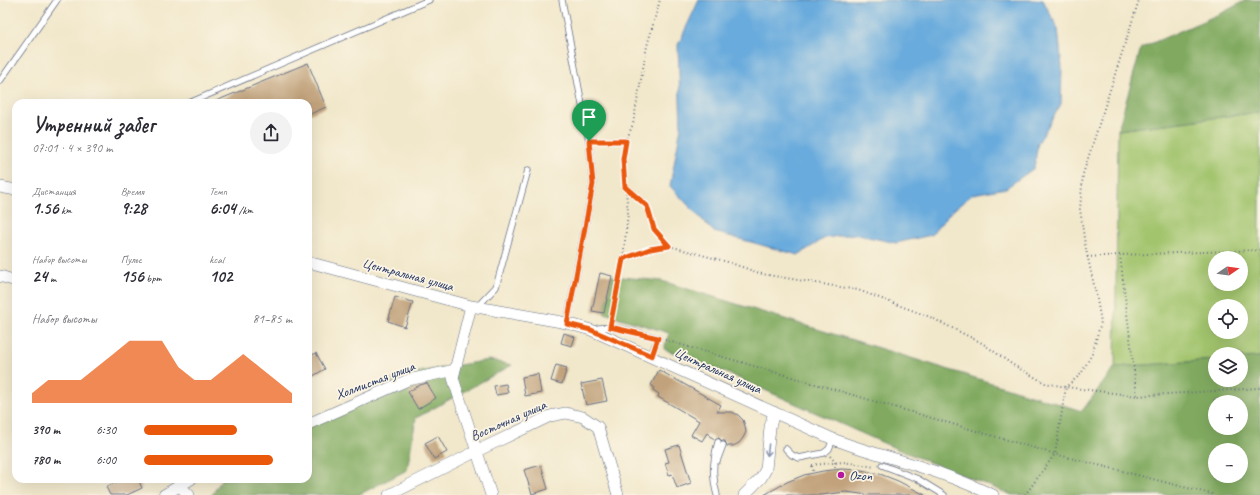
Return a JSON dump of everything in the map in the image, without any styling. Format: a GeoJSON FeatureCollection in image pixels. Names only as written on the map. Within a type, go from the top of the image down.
{"type":"FeatureCollection","features":[{"type":"Feature","properties":{"kind":"street"},"geometry":{"type":"LineString","coordinates":[[0,187],[12,189]]}},
{"type":"Feature","properties":{"kind":"street","name":"Центральная улица"},"geometry":{"type":"LineString","coordinates":[[312,263],[474,306],[591,330],[652,356],[854,448],[919,466],[957,479],[990,494]]}},
{"type":"Feature","properties":{"kind":"street"},"geometry":{"type":"LineString","coordinates":[[0,276],[12,280]]}},
{"type":"Feature","properties":{"kind":"street"},"geometry":{"type":"LineString","coordinates":[[474,306],[453,378],[490,495]]}},
{"type":"Feature","properties":{"kind":"street","name":"Холмистая улица"},"geometry":{"type":"LineString","coordinates":[[312,422],[408,380],[455,370]]}},
{"type":"Feature","properties":{"kind":"street"},"geometry":{"type":"LineString","coordinates":[[744,495],[761,478],[766,469],[770,427],[774,412]]}},
{"type":"Feature","properties":{"kind":"street","name":"Восточная улица"},"geometry":{"type":"LineString","coordinates":[[389,495],[550,416],[566,413],[583,417],[598,427],[618,495]]}},
{"type":"Feature","properties":{"kind":"street"},"geometry":{"type":"LineString","coordinates":[[164,495],[183,483]]}},
{"type":"Feature","properties":{"kind":"street"},"geometry":{"type":"LineString","coordinates":[[179,485],[189,495]]}},
{"type":"Feature","properties":{"kind":"lane"},"geometry":{"type":"LineString","coordinates":[[0,81],[57,0]]}},
{"type":"Feature","properties":{"kind":"lane"},"geometry":{"type":"LineString","coordinates":[[198,99],[429,0]]}},
{"type":"Feature","properties":{"kind":"lane"},"geometry":{"type":"LineString","coordinates":[[562,0],[589,141],[593,184],[567,324]]}},
{"type":"Feature","properties":{"kind":"lane"},"geometry":{"type":"LineString","coordinates":[[474,306],[496,287],[528,170]]}},
{"type":"Feature","properties":{"kind":"lane"},"geometry":{"type":"LineString","coordinates":[[591,330],[601,327],[610,327],[658,338],[652,356]]}},
{"type":"Feature","properties":{"kind":"lane"},"geometry":{"type":"LineString","coordinates":[[786,449],[792,455],[799,458],[824,453],[829,449],[833,439]]}},
{"type":"Feature","properties":{"kind":"lane"},"geometry":{"type":"LineString","coordinates":[[717,495],[714,485],[715,451],[720,444]]}},
{"type":"Feature","properties":{"kind":"lane"},"geometry":{"type":"LineString","coordinates":[[879,466],[918,479],[944,495]]}},
{"type":"Feature","properties":{"kind":"path"},"geometry":{"type":"LineString","coordinates":[[610,327],[623,259],[628,213],[623,159],[626,141],[633,124],[647,46],[660,0]]}},
{"type":"Feature","properties":{"kind":"path"},"geometry":{"type":"LineString","coordinates":[[1025,495],[1055,454],[1066,387],[1081,374],[1092,354],[1101,322],[1087,258],[1080,209],[1083,174],[1138,0]]}},
{"type":"Feature","properties":{"kind":"path"},"geometry":{"type":"LineString","coordinates":[[589,141],[626,141]]}},
{"type":"Feature","properties":{"kind":"path"},"geometry":{"type":"LineString","coordinates":[[625,187],[647,206],[654,229],[669,246]]}},
{"type":"Feature","properties":{"kind":"path"},"geometry":{"type":"LineString","coordinates":[[623,259],[650,249],[669,246],[728,262],[762,274],[858,290],[930,318],[982,343],[1013,365],[1045,383],[1137,396],[1260,388]]}},
{"type":"Feature","properties":{"kind":"path"},"geometry":{"type":"LineString","coordinates":[[1087,258],[1120,255],[1260,250]]}},
{"type":"Feature","properties":{"kind":"path"},"geometry":{"type":"LineString","coordinates":[[1120,255],[1137,396]]}},
{"type":"Feature","properties":{"kind":"path"},"geometry":{"type":"LineString","coordinates":[[658,338],[1055,454],[1215,495]]}},
{"type":"Feature","properties":{"kind":"path"},"geometry":{"type":"LineString","coordinates":[[835,462],[835,470]]}},
{"type":"Feature","properties":{"kind":"path"},"geometry":{"type":"LineString","coordinates":[[812,466],[835,462],[852,462],[879,466]]}},
{"type":"Feature","properties":{"kind":"green space"},"geometry":{"type":"Polygon","coordinates":[[[1246,0],[1260,0],[1260,112],[1118,130],[1141,48],[1224,12],[1246,0]]]}},
{"type":"Feature","properties":{"kind":"green space"},"geometry":{"type":"Polygon","coordinates":[[[1260,112],[1260,357],[1248,358],[1248,347],[1208,347],[1208,360],[1115,367],[1118,130],[1260,112]]]}},
{"type":"Feature","properties":{"kind":"green space"},"geometry":{"type":"Polygon","coordinates":[[[612,276],[662,281],[1082,411],[1115,367],[1208,360],[1208,387],[1248,387],[1248,358],[1260,357],[1260,495],[1012,495],[897,449],[720,370],[664,349],[669,333],[604,313],[612,276]]]}},
{"type":"Feature","properties":{"kind":"green space"},"geometry":{"type":"Polygon","coordinates":[[[489,360],[512,365],[416,418],[407,470],[358,495],[212,495],[220,483],[312,483],[312,422],[401,375],[489,360]]]}},
{"type":"Feature","properties":{"kind":"water"},"geometry":{"type":"Polygon","coordinates":[[[699,0],[1043,0],[1058,29],[1062,67],[1061,104],[1038,143],[1034,168],[1006,188],[973,194],[951,212],[931,235],[896,243],[854,234],[825,238],[798,255],[714,232],[670,186],[681,127],[678,45],[699,0]]]}},
{"type":"Feature","properties":{"kind":"building"},"geometry":{"type":"Polygon","coordinates":[[[308,63],[326,107],[312,113],[312,99],[221,99],[308,63]]]}},
{"type":"Feature","properties":{"kind":"building"},"geometry":{"type":"Polygon","coordinates":[[[600,273],[612,276],[604,313],[592,311],[600,273]]]}},
{"type":"Feature","properties":{"kind":"building"},"geometry":{"type":"Polygon","coordinates":[[[395,297],[413,302],[405,327],[388,321],[395,297]]]}},
{"type":"Feature","properties":{"kind":"building"},"geometry":{"type":"Polygon","coordinates":[[[564,333],[575,337],[572,346],[561,343],[564,333]]]}},
{"type":"Feature","properties":{"kind":"building"},"geometry":{"type":"Polygon","coordinates":[[[316,353],[325,369],[312,377],[312,355],[316,353]]]}},
{"type":"Feature","properties":{"kind":"building"},"geometry":{"type":"Polygon","coordinates":[[[556,365],[567,368],[562,384],[551,381],[556,365]]]}},
{"type":"Feature","properties":{"kind":"building"},"geometry":{"type":"Polygon","coordinates":[[[659,370],[721,405],[717,412],[732,412],[738,415],[743,420],[746,432],[739,443],[733,446],[727,446],[725,441],[722,441],[719,438],[715,440],[707,433],[702,441],[691,435],[699,421],[658,397],[659,394],[653,390],[654,387],[651,385],[659,370]]]}},
{"type":"Feature","properties":{"kind":"building"},"geometry":{"type":"Polygon","coordinates":[[[538,374],[541,393],[525,396],[522,377],[538,374]]]}},
{"type":"Feature","properties":{"kind":"building"},"geometry":{"type":"Polygon","coordinates":[[[602,380],[607,401],[586,405],[581,384],[602,380]]]}},
{"type":"Feature","properties":{"kind":"building"},"geometry":{"type":"Polygon","coordinates":[[[427,383],[436,398],[418,409],[408,392],[427,383]]]}},
{"type":"Feature","properties":{"kind":"building"},"geometry":{"type":"Polygon","coordinates":[[[506,384],[508,393],[496,395],[494,386],[506,384]]]}},
{"type":"Feature","properties":{"kind":"building"},"geometry":{"type":"Polygon","coordinates":[[[438,436],[447,452],[434,459],[425,443],[438,436]]]}},
{"type":"Feature","properties":{"kind":"building"},"geometry":{"type":"Polygon","coordinates":[[[679,445],[691,483],[677,488],[672,474],[669,475],[665,463],[669,462],[665,449],[679,445]]]}},
{"type":"Feature","properties":{"kind":"building"},"geometry":{"type":"Polygon","coordinates":[[[541,465],[548,489],[532,494],[524,470],[541,465]]]}},
{"type":"Feature","properties":{"kind":"building"},"geometry":{"type":"Polygon","coordinates":[[[842,469],[861,470],[880,474],[898,481],[925,495],[868,495],[846,492],[821,495],[764,495],[787,482],[804,475],[842,469]]]}},
{"type":"Feature","properties":{"kind":"building"},"geometry":{"type":"Polygon","coordinates":[[[114,483],[140,483],[142,488],[127,495],[110,495],[106,487],[114,483]]]}},
{"type":"Feature","properties":{"kind":"place","name":"Ozon"},"geometry":{"type":"Point","coordinates":[841,475]}},
{"type":"Feature","properties":{"kind":"route"},"geometry":{"type":"LineString","coordinates":[[589,141],[626,141],[623,159],[625,187],[647,206],[654,229],[669,246],[650,249],[623,259],[610,327],[658,338],[652,356],[591,330],[567,324],[593,184],[589,141]]}}]}
